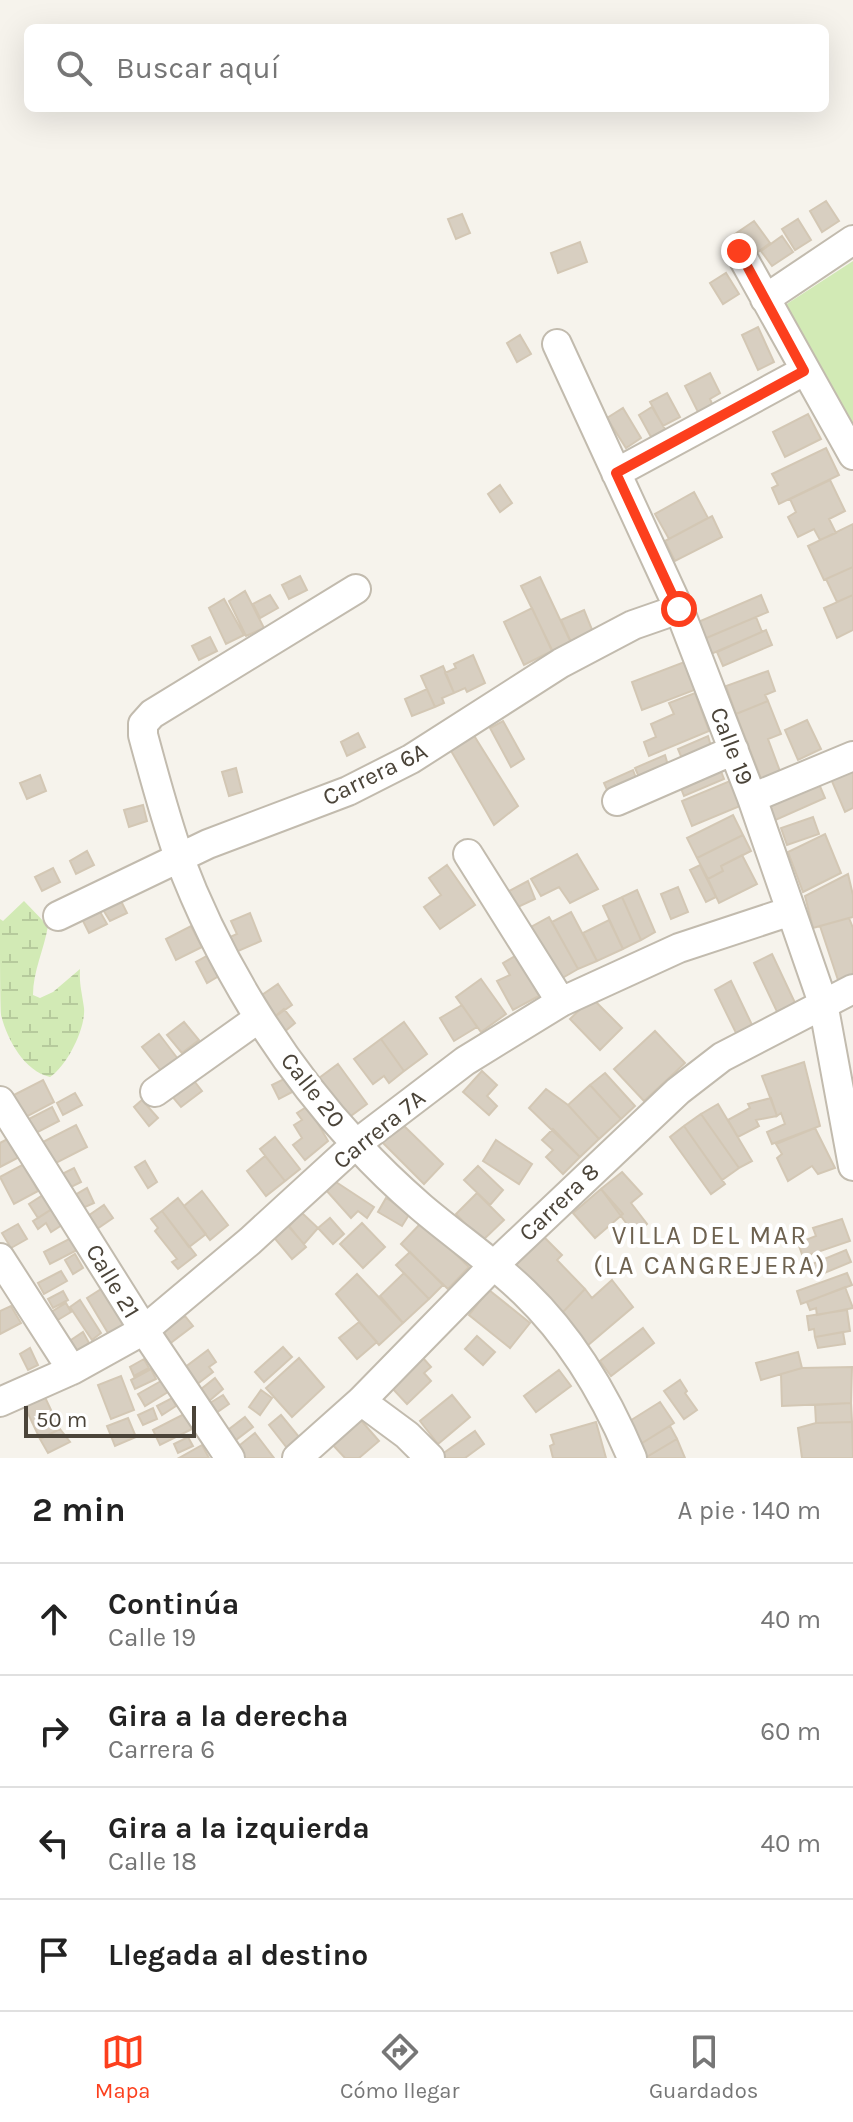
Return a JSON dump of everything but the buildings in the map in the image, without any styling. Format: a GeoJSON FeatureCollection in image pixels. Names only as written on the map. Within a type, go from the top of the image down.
{"type":"FeatureCollection","features":[{"type":"Feature","properties":{"kind":"street"},"geometry":{"type":"LineString","coordinates":[[765,299],[853,240]]}},
{"type":"Feature","properties":{"kind":"street"},"geometry":{"type":"LineString","coordinates":[[739,251],[853,455]]}},
{"type":"Feature","properties":{"kind":"street","name":"Calle 19"},"geometry":{"type":"LineString","coordinates":[[557,344],[679,609],[752,798],[823,1003],[853,1166]]}},
{"type":"Feature","properties":{"kind":"street"},"geometry":{"type":"LineString","coordinates":[[616,473],[804,371]]}},
{"type":"Feature","properties":{"kind":"street","name":"Calle 20"},"geometry":{"type":"LineString","coordinates":[[356,589],[152,714],[143,724],[143,735],[160,797],[180,858],[216,940],[259,1018],[304,1081],[356,1144],[420,1207],[494,1265],[552,1321],[577,1353],[605,1399],[632,1458]]}},
{"type":"Feature","properties":{"kind":"street","name":"Carrera 6A"},"geometry":{"type":"LineString","coordinates":[[58,916],[208,844],[348,791],[411,759],[561,663],[633,625],[679,609]]}},
{"type":"Feature","properties":{"kind":"street"},"geometry":{"type":"LineString","coordinates":[[617,801],[734,750]]}},
{"type":"Feature","properties":{"kind":"street"},"geometry":{"type":"LineString","coordinates":[[752,798],[853,756]]}},
{"type":"Feature","properties":{"kind":"street"},"geometry":{"type":"LineString","coordinates":[[468,854],[561,1002]]}},
{"type":"Feature","properties":{"kind":"street","name":"Carrera 7A"},"geometry":{"type":"LineString","coordinates":[[0,1402],[72,1370],[144,1330],[250,1241],[356,1144],[465,1061],[561,1002],[679,948],[791,911]]}},
{"type":"Feature","properties":{"kind":"street","name":"Carrera 8"},"geometry":{"type":"LineString","coordinates":[[297,1458],[361,1401],[494,1265],[678,1091],[722,1057],[853,989]]}},
{"type":"Feature","properties":{"kind":"street"},"geometry":{"type":"LineString","coordinates":[[155,1092],[259,1018]]}},
{"type":"Feature","properties":{"kind":"street","name":"Calle 21"},"geometry":{"type":"LineString","coordinates":[[0,1101],[144,1330],[230,1458]]}},
{"type":"Feature","properties":{"kind":"street"},"geometry":{"type":"LineString","coordinates":[[0,1258],[72,1370]]}},
{"type":"Feature","properties":{"kind":"street"},"geometry":{"type":"LineString","coordinates":[[361,1401],[407,1435],[430,1458]]}},
{"type":"Feature","properties":{"kind":"green space"},"geometry":{"type":"Polygon","coordinates":[[[853,261],[853,429],[779,309],[853,261]]]}},
{"type":"Feature","properties":{"kind":"green space"},"geometry":{"type":"Polygon","coordinates":[[[24,901],[48,926],[33,995],[40,998],[53,992],[80,969],[84,1008],[82,1026],[69,1056],[50,1077],[32,1068],[18,1053],[1,1015],[0,919],[3,921],[24,901]]]}},
{"type":"Feature","properties":{"kind":"district","name":"VILLA DEL MAR (LA CANGREJERA)"},"geometry":{"type":"Point","coordinates":[710,1250]}},
{"type":"Feature","properties":{"kind":"route"},"geometry":{"type":"LineString","coordinates":[[679,609],[616,473],[804,371],[739,251]]}}]}
